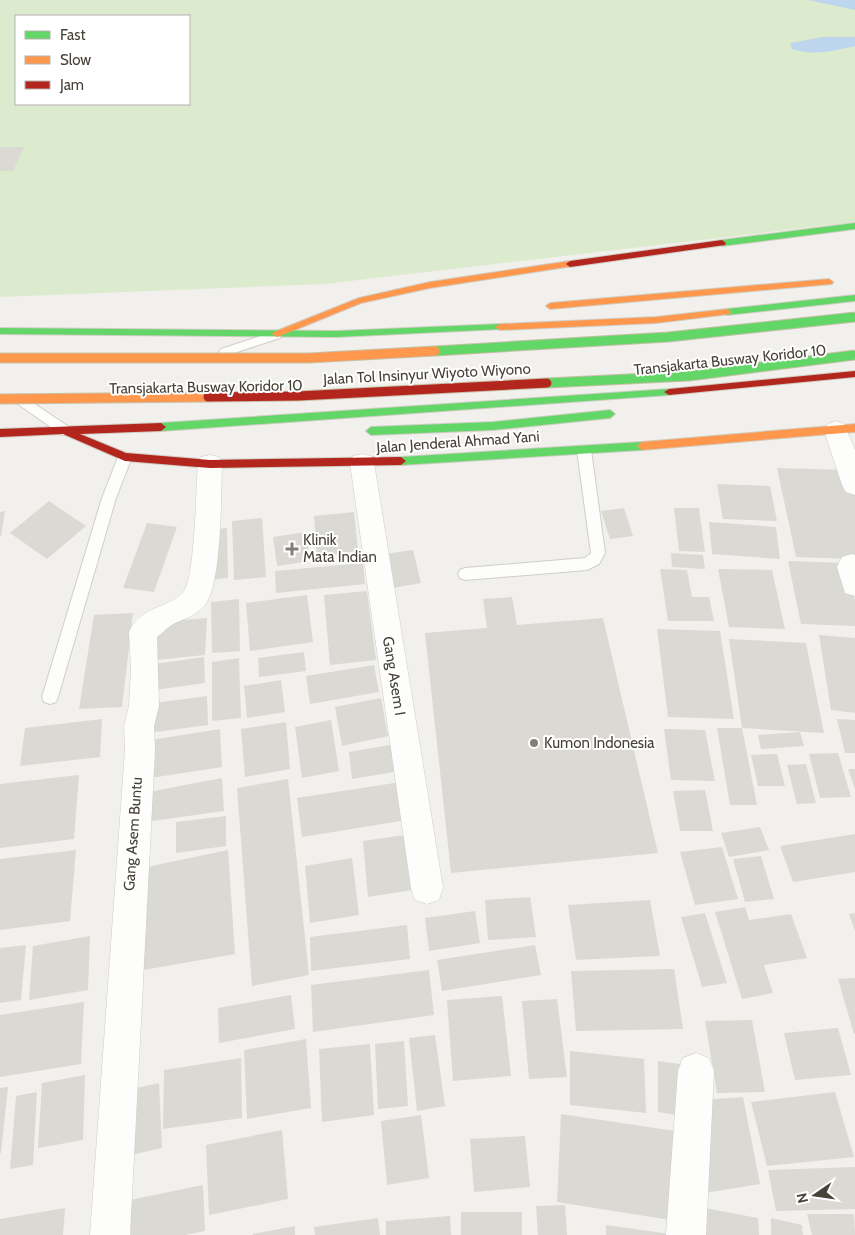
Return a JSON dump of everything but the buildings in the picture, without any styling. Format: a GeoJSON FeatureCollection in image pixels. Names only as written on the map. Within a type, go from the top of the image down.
{"type":"FeatureCollection","features":[{"type":"Feature","properties":{"kind":"main road"},"geometry":{"type":"LineString","coordinates":[[277,334],[359,301],[430,285],[580,262],[855,226]]}},
{"type":"Feature","properties":{"kind":"main road"},"geometry":{"type":"LineString","coordinates":[[541,306],[845,280]]}},
{"type":"Feature","properties":{"kind":"main road"},"geometry":{"type":"LineString","coordinates":[[0,331],[277,334],[656,320],[855,298]]}},
{"type":"Feature","properties":{"kind":"main road"},"geometry":{"type":"LineString","coordinates":[[277,334],[357,315]]}},
{"type":"Feature","properties":{"kind":"main road","name":"Jalan Tol Insinyur Wiyoto Wiyono"},"geometry":{"type":"LineString","coordinates":[[0,358],[309,358],[668,337],[855,318]]}},
{"type":"Feature","properties":{"kind":"main road","name":"Jalan Tol Insinyur Wiyoto Wiyono"},"geometry":{"type":"LineString","coordinates":[[2,393],[298,396],[689,376],[855,355]]}},
{"type":"Feature","properties":{"kind":"main road","name":"Jalan Jenderal Ahmad Yani"},"geometry":{"type":"LineString","coordinates":[[0,432],[67,432],[752,387],[855,374]]}},
{"type":"Feature","properties":{"kind":"main road"},"geometry":{"type":"LineString","coordinates":[[355,431],[493,426],[620,414]]}},
{"type":"Feature","properties":{"kind":"main road","name":"Jalan Jenderal Ahmad Yani"},"geometry":{"type":"LineString","coordinates":[[67,432],[125,457],[210,464],[362,463],[584,450],[846,429]]}},
{"type":"Feature","properties":{"kind":"main road"},"geometry":{"type":"LineString","coordinates":[[67,432],[188,437]]}},
{"type":"Feature","properties":{"kind":"street"},"geometry":{"type":"LineString","coordinates":[[846,429],[855,485]]}},
{"type":"Feature","properties":{"kind":"street","name":"Gang Asem I"},"geometry":{"type":"LineString","coordinates":[[362,463],[427,888]]}},
{"type":"Feature","properties":{"kind":"street","name":"Gang Asem Buntu"},"geometry":{"type":"LineString","coordinates":[[110,1235],[136,787],[140,750],[140,726],[144,706],[143,632],[164,615],[181,609],[196,597],[203,572],[210,464]]}},
{"type":"Feature","properties":{"kind":"street"},"geometry":{"type":"LineString","coordinates":[[855,566],[851,565],[850,567],[855,585]]}},
{"type":"Feature","properties":{"kind":"street"},"geometry":{"type":"LineString","coordinates":[[686,1235],[689,1214],[696,1071]]}},
{"type":"Feature","properties":{"kind":"lane","name":"Transjakarta Busway Koridor 10"},"geometry":{"type":"LineString","coordinates":[[0,358],[189,361],[338,359],[660,342],[855,318]]}},
{"type":"Feature","properties":{"kind":"lane","name":"Transjakarta Busway Koridor 10"},"geometry":{"type":"LineString","coordinates":[[189,361],[237,349],[277,334]]}},
{"type":"Feature","properties":{"kind":"lane","name":"Transjakarta Busway Koridor 10"},"geometry":{"type":"LineString","coordinates":[[2,393],[299,386],[687,368],[855,347]]}},
{"type":"Feature","properties":{"kind":"lane"},"geometry":{"type":"LineString","coordinates":[[2,393],[67,432]]}},
{"type":"Feature","properties":{"kind":"lane"},"geometry":{"type":"LineString","coordinates":[[465,574],[587,564],[594,560],[598,553],[584,450]]}},
{"type":"Feature","properties":{"kind":"lane"},"geometry":{"type":"LineString","coordinates":[[50,696],[109,498],[125,457]]}},
{"type":"Feature","properties":{"kind":"green space"},"geometry":{"type":"Polygon","coordinates":[[[0,0],[855,0],[855,222],[324,284],[0,297],[0,0]]]}},
{"type":"Feature","properties":{"kind":"water"},"geometry":{"type":"Polygon","coordinates":[[[808,0],[855,0],[855,10],[808,0]]]}},
{"type":"Feature","properties":{"kind":"water"},"geometry":{"type":"Polygon","coordinates":[[[823,37],[855,37],[855,46],[831,51],[808,52],[792,49],[790,43],[823,37]]]}},
{"type":"Feature","properties":{"kind":"traffic: fast"},"geometry":{"type":"LineString","coordinates":[[722,243],[855,226]]}},
{"type":"Feature","properties":{"kind":"traffic: fast"},"geometry":{"type":"LineString","coordinates":[[727,312],[855,298]]}},
{"type":"Feature","properties":{"kind":"traffic: fast"},"geometry":{"type":"LineString","coordinates":[[435,351],[668,337],[855,317]]}},
{"type":"Feature","properties":{"kind":"traffic: fast"},"geometry":{"type":"LineString","coordinates":[[0,331],[337,334],[500,327]]}},
{"type":"Feature","properties":{"kind":"traffic: fast"},"geometry":{"type":"LineString","coordinates":[[547,383],[689,376],[855,355]]}},
{"type":"Feature","properties":{"kind":"traffic: fast"},"geometry":{"type":"LineString","coordinates":[[161,427],[669,392]]}},
{"type":"Feature","properties":{"kind":"traffic: fast"},"geometry":{"type":"LineString","coordinates":[[371,431],[493,426],[610,414]]}},
{"type":"Feature","properties":{"kind":"traffic: fast"},"geometry":{"type":"LineString","coordinates":[[401,461],[642,446]]}},
{"type":"Feature","properties":{"kind":"traffic: slow"},"geometry":{"type":"LineString","coordinates":[[277,334],[359,301],[430,285],[570,264]]}},
{"type":"Feature","properties":{"kind":"traffic: slow"},"geometry":{"type":"LineString","coordinates":[[550,306],[829,282]]}},
{"type":"Feature","properties":{"kind":"traffic: slow"},"geometry":{"type":"LineString","coordinates":[[500,327],[656,320],[727,312]]}},
{"type":"Feature","properties":{"kind":"traffic: slow"},"geometry":{"type":"LineString","coordinates":[[0,358],[309,358],[435,351]]}},
{"type":"Feature","properties":{"kind":"traffic: slow"},"geometry":{"type":"LineString","coordinates":[[0,399],[208,397]]}},
{"type":"Feature","properties":{"kind":"traffic: slow"},"geometry":{"type":"LineString","coordinates":[[642,446],[855,428]]}},
{"type":"Feature","properties":{"kind":"traffic: jam"},"geometry":{"type":"LineString","coordinates":[[570,264],[722,243]]}},
{"type":"Feature","properties":{"kind":"traffic: jam"},"geometry":{"type":"LineString","coordinates":[[669,392],[855,374]]}},
{"type":"Feature","properties":{"kind":"traffic: jam"},"geometry":{"type":"LineString","coordinates":[[208,397],[298,396],[547,383]]}},
{"type":"Feature","properties":{"kind":"traffic: jam"},"geometry":{"type":"LineString","coordinates":[[0,433],[161,427]]}},
{"type":"Feature","properties":{"kind":"traffic: jam"},"geometry":{"type":"LineString","coordinates":[[67,432],[125,457],[210,464],[401,461]]}},
{"type":"Feature","properties":{"kind":"place","name":"Klinik Mata Indian"},"geometry":{"type":"Point","coordinates":[292,549]}},
{"type":"Feature","properties":{"kind":"place","name":"Kumon Indonesia"},"geometry":{"type":"Point","coordinates":[534,743]}}]}
